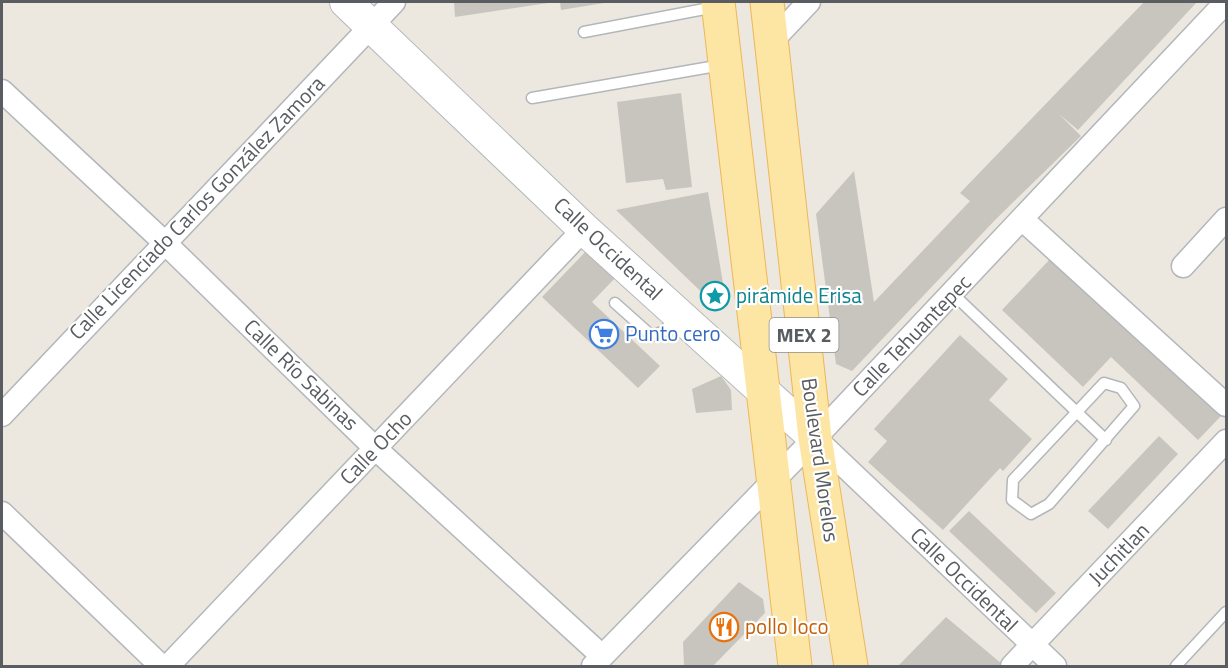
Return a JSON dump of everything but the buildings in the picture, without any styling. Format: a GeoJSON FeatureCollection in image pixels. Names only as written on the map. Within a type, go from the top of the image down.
{"type":"FeatureCollection","features":[{"type":"Feature","properties":{"kind":"main road","name":"Boulevard Morelos"},"geometry":{"type":"LineString","coordinates":[[767,2],[815,438],[851,666]]}},
{"type":"Feature","properties":{"kind":"main road","name":"MEX 2"},"geometry":{"type":"LineString","coordinates":[[718,4],[795,666]]}},
{"type":"Feature","properties":{"kind":"street","name":"Calle Occidental"},"geometry":{"type":"LineString","coordinates":[[346,2],[584,229],[815,438],[1055,666]]}},
{"type":"Feature","properties":{"kind":"street","name":"Calle Licenciado Carlos González Zamora"},"geometry":{"type":"LineString","coordinates":[[2,415],[394,2]]}},
{"type":"Feature","properties":{"kind":"street"},"geometry":{"type":"LineString","coordinates":[[772,41],[809,2]]}},
{"type":"Feature","properties":{"kind":"street","name":"Calle Tehuantepec"},"geometry":{"type":"LineString","coordinates":[[597,661],[815,438],[1023,220],[1226,2]]}},
{"type":"Feature","properties":{"kind":"street","name":"Calle Río Sabinas"},"geometry":{"type":"LineString","coordinates":[[2,91],[164,242],[597,661]]}},
{"type":"Feature","properties":{"kind":"street"},"geometry":{"type":"LineString","coordinates":[[1183,266],[1227,219]]}},
{"type":"Feature","properties":{"kind":"street"},"geometry":{"type":"LineString","coordinates":[[1023,220],[1227,405]]}},
{"type":"Feature","properties":{"kind":"street","name":"Calle Ocho"},"geometry":{"type":"LineString","coordinates":[[168,666],[584,229]]}},
{"type":"Feature","properties":{"kind":"street","name":"Juchitlan"},"geometry":{"type":"LineString","coordinates":[[1012,666],[1227,441]]}},
{"type":"Feature","properties":{"kind":"street"},"geometry":{"type":"LineString","coordinates":[[2,513],[162,666]]}},
{"type":"Feature","properties":{"kind":"lane"},"geometry":{"type":"LineString","coordinates":[[584,32],[718,4]]}},
{"type":"Feature","properties":{"kind":"lane"},"geometry":{"type":"LineString","coordinates":[[532,98],[725,64]]}},
{"type":"Feature","properties":{"kind":"lane"},"geometry":{"type":"LineString","coordinates":[[952,293],[1106,440]]}},
{"type":"Feature","properties":{"kind":"lane"},"geometry":{"type":"LineString","coordinates":[[615,303],[652,336],[664,331],[678,314]]}},
{"type":"Feature","properties":{"kind":"lane"},"geometry":{"type":"LineString","coordinates":[[1104,382],[1121,388],[1134,406],[1106,440],[1049,504],[1031,514],[1012,500],[1013,480],[1104,382]]}},
{"type":"Feature","properties":{"kind":"lane"},"geometry":{"type":"LineString","coordinates":[[1176,666],[1227,612]]}},
{"type":"Feature","properties":{"kind":"place","name":"pirámide Erisa"},"geometry":{"type":"Point","coordinates":[715,296]}},
{"type":"Feature","properties":{"kind":"place","name":"Punto cero"},"geometry":{"type":"Point","coordinates":[604,334]}},
{"type":"Feature","properties":{"kind":"place","name":"pollo loco"},"geometry":{"type":"Point","coordinates":[724,627]}}]}
